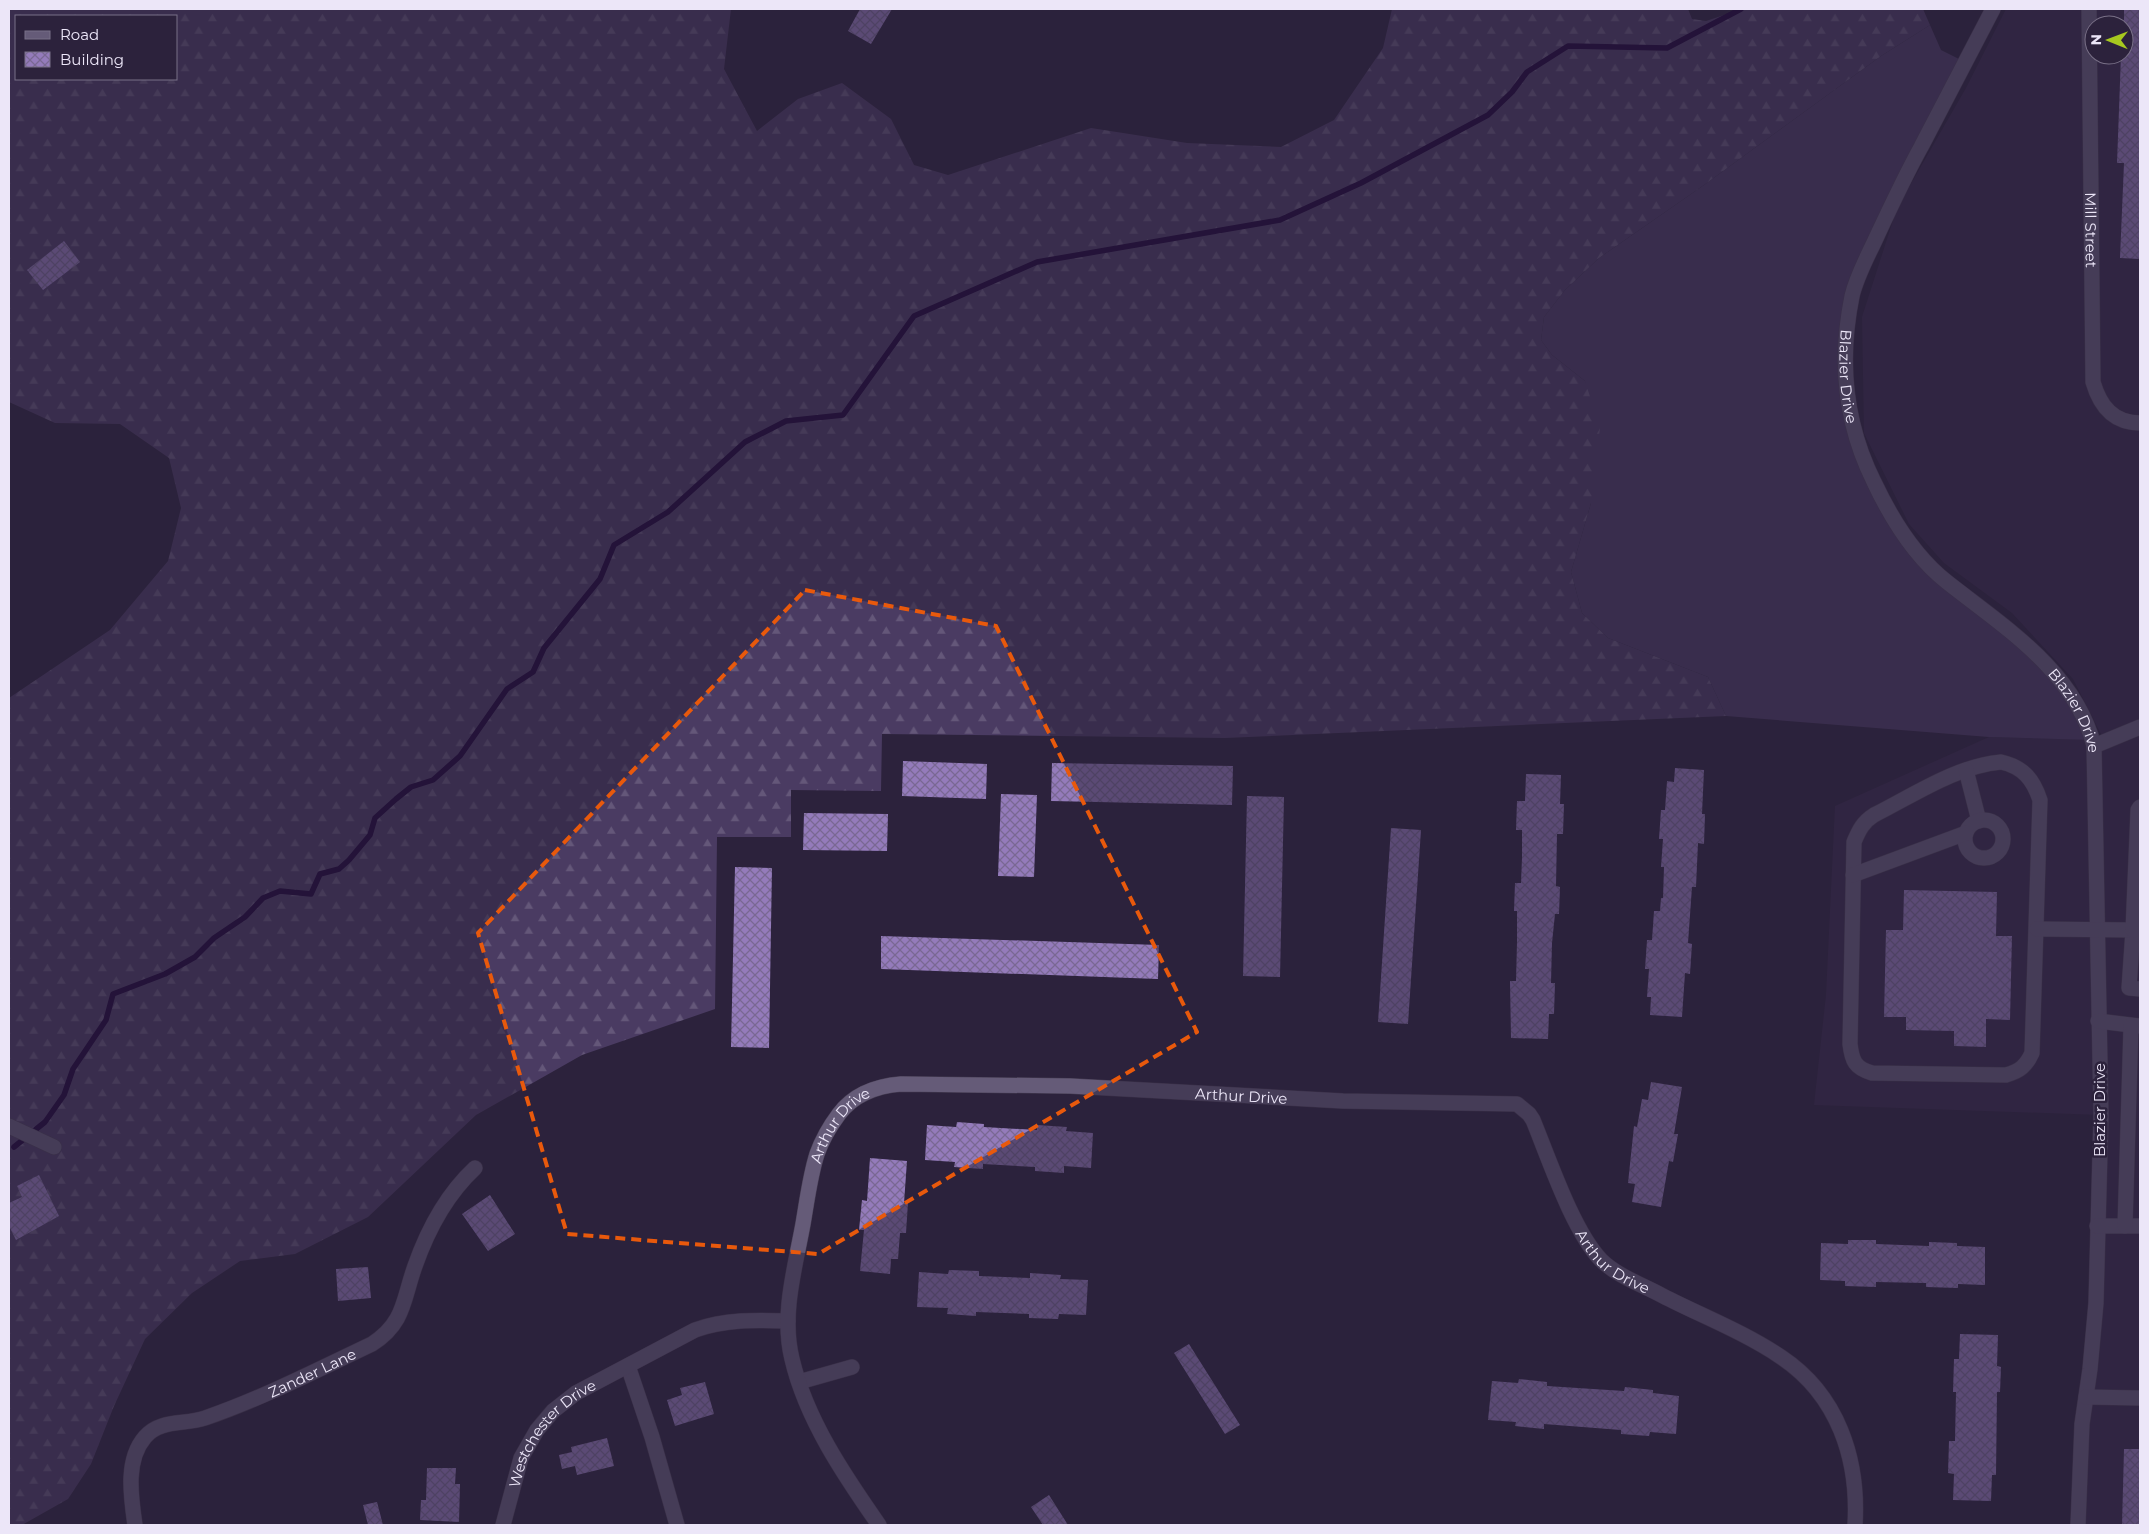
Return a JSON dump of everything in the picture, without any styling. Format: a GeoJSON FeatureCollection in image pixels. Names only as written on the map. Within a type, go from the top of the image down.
{"type":"FeatureCollection","features":[{"type":"Feature","properties":{"kind":"street","name":"Blazier Drive"},"geometry":{"type":"LineString","coordinates":[[1993,9],[1899,189],[1861,270],[1852,296],[1844,361],[1848,405],[1854,432],[1867,469],[1891,516],[1941,577],[2046,663],[2064,683],[2080,708],[2094,746],[2101,1109],[2096,1303],[2079,1462],[2078,1525]]}},
{"type":"Feature","properties":{"kind":"street","name":"Mill Street"},"geometry":{"type":"LineString","coordinates":[[2089,9],[2093,382],[2098,400],[2107,411],[2118,420],[2140,423]]}},
{"type":"Feature","properties":{"kind":"street"},"geometry":{"type":"LineString","coordinates":[[2094,746],[2140,727]]}},
{"type":"Feature","properties":{"kind":"street"},"geometry":{"type":"LineString","coordinates":[[2001,762],[2014,765],[2027,775],[2035,786],[2040,800],[2032,1052],[2027,1064],[2019,1071],[2006,1075],[1872,1073],[1862,1070],[1855,1065],[1850,1044],[1854,842],[1864,822],[1966,770],[1981,764],[2001,762]]}},
{"type":"Feature","properties":{"kind":"street"},"geometry":{"type":"LineString","coordinates":[[1966,770],[1979,821]]}},
{"type":"Feature","properties":{"kind":"street"},"geometry":{"type":"LineString","coordinates":[[2140,807],[2138,810],[2130,988],[2140,988]]}},
{"type":"Feature","properties":{"kind":"street"},"geometry":{"type":"LineString","coordinates":[[1979,821],[1991,822],[2000,831],[2002,843],[1996,854],[1984,858],[1973,855],[1966,845],[1966,833],[1969,828],[1979,821]]}},
{"type":"Feature","properties":{"kind":"street"},"geometry":{"type":"LineString","coordinates":[[1853,875],[1966,833]]}},
{"type":"Feature","properties":{"kind":"street"},"geometry":{"type":"LineString","coordinates":[[2037,928],[2132,930]]}},
{"type":"Feature","properties":{"kind":"street"},"geometry":{"type":"LineString","coordinates":[[2097,1226],[2133,1226],[2136,1026],[2098,1021]]}},
{"type":"Feature","properties":{"kind":"street","name":"Arthur Drive"},"geometry":{"type":"LineString","coordinates":[[879,1525],[824,1436],[799,1382],[789,1346],[788,1320],[792,1280],[817,1154],[827,1132],[840,1113],[856,1098],[877,1087],[901,1084],[1070,1086],[1344,1101],[1517,1104],[1533,1120],[1578,1223],[1587,1241],[1602,1260],[1626,1276],[1781,1356],[1796,1368],[1816,1389],[1837,1420],[1849,1452],[1855,1483],[1855,1525]]}},
{"type":"Feature","properties":{"kind":"street"},"geometry":{"type":"LineString","coordinates":[[9,1126],[54,1147]]}},
{"type":"Feature","properties":{"kind":"street","name":"Zander Lane"},"geometry":{"type":"LineString","coordinates":[[135,1525],[131,1484],[132,1467],[135,1452],[146,1435],[161,1426],[198,1420],[267,1394],[372,1344],[386,1334],[400,1316],[415,1266],[447,1198],[475,1168]]}},
{"type":"Feature","properties":{"kind":"street","name":"Westchester Drive"},"geometry":{"type":"LineString","coordinates":[[503,1525],[521,1458],[546,1419],[570,1396],[695,1330],[708,1325],[733,1321],[788,1320]]}},
{"type":"Feature","properties":{"kind":"street"},"geometry":{"type":"LineString","coordinates":[[628,1366],[652,1438],[677,1525]]}},
{"type":"Feature","properties":{"kind":"street"},"geometry":{"type":"LineString","coordinates":[[799,1382],[852,1367]]}},
{"type":"Feature","properties":{"kind":"street"},"geometry":{"type":"LineString","coordinates":[[2086,1397],[2140,1398]]}},
{"type":"Feature","properties":{"kind":"highlighted area"},"geometry":{"type":"Polygon","coordinates":[[[805,590],[996,626],[1197,1032],[818,1254],[567,1234],[478,933],[805,590]]]}},
{"type":"Feature","properties":{"kind":"shaded area"},"geometry":{"type":"Polygon","coordinates":[[[2006,9],[2140,9],[2140,1525],[2078,1525],[2101,1115],[1814,1105],[1826,995],[1835,806],[1989,737],[2104,740],[2073,679],[2012,613],[1944,563],[1909,524],[1864,433],[1862,317],[1897,208],[1966,88],[2006,9]]]}},
{"type":"Feature","properties":{"kind":"green space"},"geometry":{"type":"Polygon","coordinates":[[[9,9],[731,9],[724,69],[757,131],[798,99],[842,83],[891,119],[914,165],[948,175],[1091,128],[1187,143],[1281,147],[1334,120],[1383,48],[1392,9],[1688,9],[1692,19],[1706,21],[1742,9],[1923,9],[1930,25],[1881,56],[1704,185],[1599,258],[1565,290],[1544,317],[1541,340],[1552,355],[1585,381],[1600,428],[1591,503],[1571,572],[1582,613],[1608,638],[1708,677],[1726,716],[1225,738],[882,734],[881,791],[791,790],[791,837],[717,837],[715,1009],[582,1055],[476,1115],[368,1217],[295,1254],[240,1261],[192,1293],[145,1339],[114,1406],[91,1464],[68,1499],[22,1525],[9,1525],[9,698],[110,630],[168,561],[181,508],[169,458],[120,424],[55,423],[9,402],[9,9]]]}},
{"type":"Feature","properties":{"kind":"green space"},"geometry":{"type":"Polygon","coordinates":[[[1930,25],[1941,50],[1965,62],[1861,270],[1846,343],[1854,432],[1920,553],[2047,663],[2092,740],[1989,737],[1726,716],[1708,677],[1608,638],[1582,613],[1571,572],[1591,503],[1585,381],[1552,355],[1541,340],[1544,317],[1565,290],[1599,258],[1704,185],[1881,56],[1930,25]]]}},
{"type":"Feature","properties":{"kind":"building"},"geometry":{"type":"Polygon","coordinates":[[[860,9],[892,9],[871,44],[848,31],[860,9]]]}},
{"type":"Feature","properties":{"kind":"building"},"geometry":{"type":"Polygon","coordinates":[[[2124,9],[2140,9],[2140,259],[2120,258],[2124,163],[2117,163],[2121,65],[2134,65],[2134,15],[2124,15],[2124,9]]]}},
{"type":"Feature","properties":{"kind":"building"},"geometry":{"type":"Polygon","coordinates":[[[64,241],[80,262],[43,290],[27,270],[64,241]]]}},
{"type":"Feature","properties":{"kind":"building"},"geometry":{"type":"Polygon","coordinates":[[[903,761],[987,764],[986,799],[902,796],[903,761]]]}},
{"type":"Feature","properties":{"kind":"building"},"geometry":{"type":"Polygon","coordinates":[[[1052,763],[1233,766],[1232,805],[1051,801],[1052,763]]]}},
{"type":"Feature","properties":{"kind":"building"},"geometry":{"type":"Polygon","coordinates":[[[1675,768],[1704,770],[1702,814],[1705,814],[1704,844],[1698,843],[1696,887],[1692,887],[1688,943],[1692,944],[1690,974],[1685,973],[1682,1017],[1650,1015],[1651,997],[1647,997],[1649,969],[1645,969],[1647,940],[1652,940],[1654,911],[1660,911],[1661,898],[1663,898],[1664,867],[1661,867],[1663,839],[1659,839],[1661,810],[1665,810],[1667,781],[1674,782],[1675,768]]]}},
{"type":"Feature","properties":{"kind":"building"},"geometry":{"type":"Polygon","coordinates":[[[1526,774],[1561,775],[1560,804],[1564,804],[1563,834],[1557,834],[1556,886],[1560,887],[1559,914],[1555,914],[1552,943],[1551,983],[1555,983],[1554,1014],[1549,1014],[1548,1039],[1511,1038],[1510,981],[1516,981],[1517,911],[1514,911],[1515,883],[1521,883],[1522,858],[1522,830],[1516,830],[1517,801],[1525,801],[1526,774]]]}},
{"type":"Feature","properties":{"kind":"building"},"geometry":{"type":"Polygon","coordinates":[[[1001,794],[1037,795],[1034,877],[998,876],[1001,794]]]}},
{"type":"Feature","properties":{"kind":"building"},"geometry":{"type":"Polygon","coordinates":[[[1247,796],[1284,797],[1280,977],[1243,976],[1247,796]]]}},
{"type":"Feature","properties":{"kind":"building"},"geometry":{"type":"Polygon","coordinates":[[[804,813],[888,814],[887,851],[803,850],[804,813]]]}},
{"type":"Feature","properties":{"kind":"building"},"geometry":{"type":"Polygon","coordinates":[[[1391,828],[1421,830],[1408,1024],[1378,1022],[1391,828]]]}},
{"type":"Feature","properties":{"kind":"building"},"geometry":{"type":"Polygon","coordinates":[[[735,867],[772,868],[769,1048],[731,1047],[735,867]]]}},
{"type":"Feature","properties":{"kind":"building"},"geometry":{"type":"Polygon","coordinates":[[[1904,890],[1997,892],[1996,936],[2012,936],[2010,1020],[1986,1019],[1986,1047],[1954,1046],[1954,1031],[1906,1030],[1906,1017],[1884,1017],[1886,930],[1903,930],[1904,890]]]}},
{"type":"Feature","properties":{"kind":"building"},"geometry":{"type":"Polygon","coordinates":[[[881,936],[1159,945],[1158,979],[881,969],[881,936]]]}},
{"type":"Feature","properties":{"kind":"building"},"geometry":{"type":"Polygon","coordinates":[[[1651,1082],[1682,1087],[1674,1134],[1678,1134],[1673,1162],[1669,1161],[1661,1207],[1632,1202],[1635,1184],[1628,1183],[1634,1126],[1637,1127],[1642,1099],[1648,1100],[1651,1082]]]}},
{"type":"Feature","properties":{"kind":"building"},"geometry":{"type":"Polygon","coordinates":[[[957,1122],[984,1124],[984,1127],[1037,1130],[1037,1125],[1067,1127],[1066,1131],[1093,1133],[1091,1168],[1064,1166],[1064,1173],[1035,1171],[1035,1167],[983,1164],[983,1169],[954,1167],[955,1162],[925,1160],[927,1125],[956,1127],[957,1122]]]}},
{"type":"Feature","properties":{"kind":"building"},"geometry":{"type":"Polygon","coordinates":[[[870,1158],[907,1161],[904,1203],[908,1203],[906,1233],[900,1233],[898,1259],[891,1259],[890,1274],[860,1271],[864,1230],[859,1230],[862,1200],[867,1201],[870,1158]]]}},
{"type":"Feature","properties":{"kind":"building"},"geometry":{"type":"Polygon","coordinates":[[[39,1175],[59,1216],[16,1240],[9,1226],[9,1203],[22,1197],[17,1186],[39,1175]]]}},
{"type":"Feature","properties":{"kind":"building"},"geometry":{"type":"Polygon","coordinates":[[[490,1195],[515,1234],[488,1251],[462,1214],[490,1195]]]}},
{"type":"Feature","properties":{"kind":"building"},"geometry":{"type":"Polygon","coordinates":[[[1848,1240],[1876,1240],[1876,1244],[1929,1246],[1929,1242],[1957,1243],[1957,1246],[1985,1247],[1985,1285],[1958,1284],[1958,1288],[1926,1287],[1926,1283],[1876,1282],[1876,1287],[1845,1286],[1845,1281],[1820,1280],[1821,1243],[1848,1244],[1848,1240]]]}},
{"type":"Feature","properties":{"kind":"building"},"geometry":{"type":"Polygon","coordinates":[[[368,1267],[371,1298],[338,1301],[336,1269],[368,1267]]]}},
{"type":"Feature","properties":{"kind":"building"},"geometry":{"type":"Polygon","coordinates":[[[949,1270],[979,1271],[979,1276],[1030,1278],[1030,1273],[1061,1275],[1060,1279],[1088,1280],[1086,1315],[1059,1314],[1058,1319],[1029,1318],[1029,1314],[976,1312],[976,1316],[947,1314],[948,1308],[917,1307],[919,1272],[948,1274],[949,1270]]]}},
{"type":"Feature","properties":{"kind":"building"},"geometry":{"type":"Polygon","coordinates":[[[1960,1334],[1998,1335],[1997,1366],[2001,1367],[2000,1392],[1997,1392],[1996,1475],[1992,1475],[1991,1501],[1953,1500],[1954,1474],[1948,1473],[1949,1441],[1955,1441],[1956,1392],[1953,1392],[1954,1359],[1959,1359],[1960,1334]]]}},
{"type":"Feature","properties":{"kind":"building"},"geometry":{"type":"Polygon","coordinates":[[[1189,1344],[1240,1425],[1225,1434],[1174,1353],[1189,1344]]]}},
{"type":"Feature","properties":{"kind":"building"},"geometry":{"type":"Polygon","coordinates":[[[1519,1379],[1547,1382],[1547,1386],[1624,1391],[1625,1387],[1653,1390],[1653,1393],[1679,1396],[1676,1434],[1650,1432],[1649,1436],[1621,1434],[1621,1430],[1544,1424],[1544,1429],[1515,1426],[1516,1422],[1488,1420],[1492,1381],[1518,1383],[1519,1379]]]}},
{"type":"Feature","properties":{"kind":"building"},"geometry":{"type":"Polygon","coordinates":[[[705,1382],[714,1414],[675,1426],[667,1400],[682,1395],[680,1388],[705,1382]]]}},
{"type":"Feature","properties":{"kind":"building"},"geometry":{"type":"Polygon","coordinates":[[[607,1438],[614,1466],[577,1475],[575,1466],[562,1469],[559,1455],[572,1452],[571,1447],[607,1438]]]}},
{"type":"Feature","properties":{"kind":"building"},"geometry":{"type":"Polygon","coordinates":[[[2124,1449],[2140,1449],[2140,1525],[2122,1525],[2124,1449]]]}},
{"type":"Feature","properties":{"kind":"building"},"geometry":{"type":"Polygon","coordinates":[[[427,1468],[456,1468],[455,1484],[460,1484],[459,1522],[420,1520],[421,1500],[426,1500],[427,1468]]]}},
{"type":"Feature","properties":{"kind":"building"},"geometry":{"type":"Polygon","coordinates":[[[1049,1495],[1068,1525],[1043,1525],[1031,1507],[1049,1495]]]}},
{"type":"Feature","properties":{"kind":"building"},"geometry":{"type":"Polygon","coordinates":[[[377,1502],[383,1525],[368,1525],[363,1505],[377,1502]]]}},
{"type":"Feature","properties":{"kind":"waterway"},"geometry":{"type":"LineString","coordinates":[[14,1147],[45,1122],[64,1095],[73,1069],[106,1020],[113,994],[165,974],[195,957],[214,938],[245,917],[263,898],[280,891],[311,894],[320,874],[339,869],[349,860],[370,835],[375,818],[411,787],[433,780],[460,756],[507,689],[533,672],[544,648],[600,579],[614,545],[668,512],[745,442],[786,421],[843,415],[914,316],[1037,262],[1280,220],[1361,183],[1488,115],[1512,92],[1527,72],[1568,46],[1667,48],[1741,9]]}}]}
